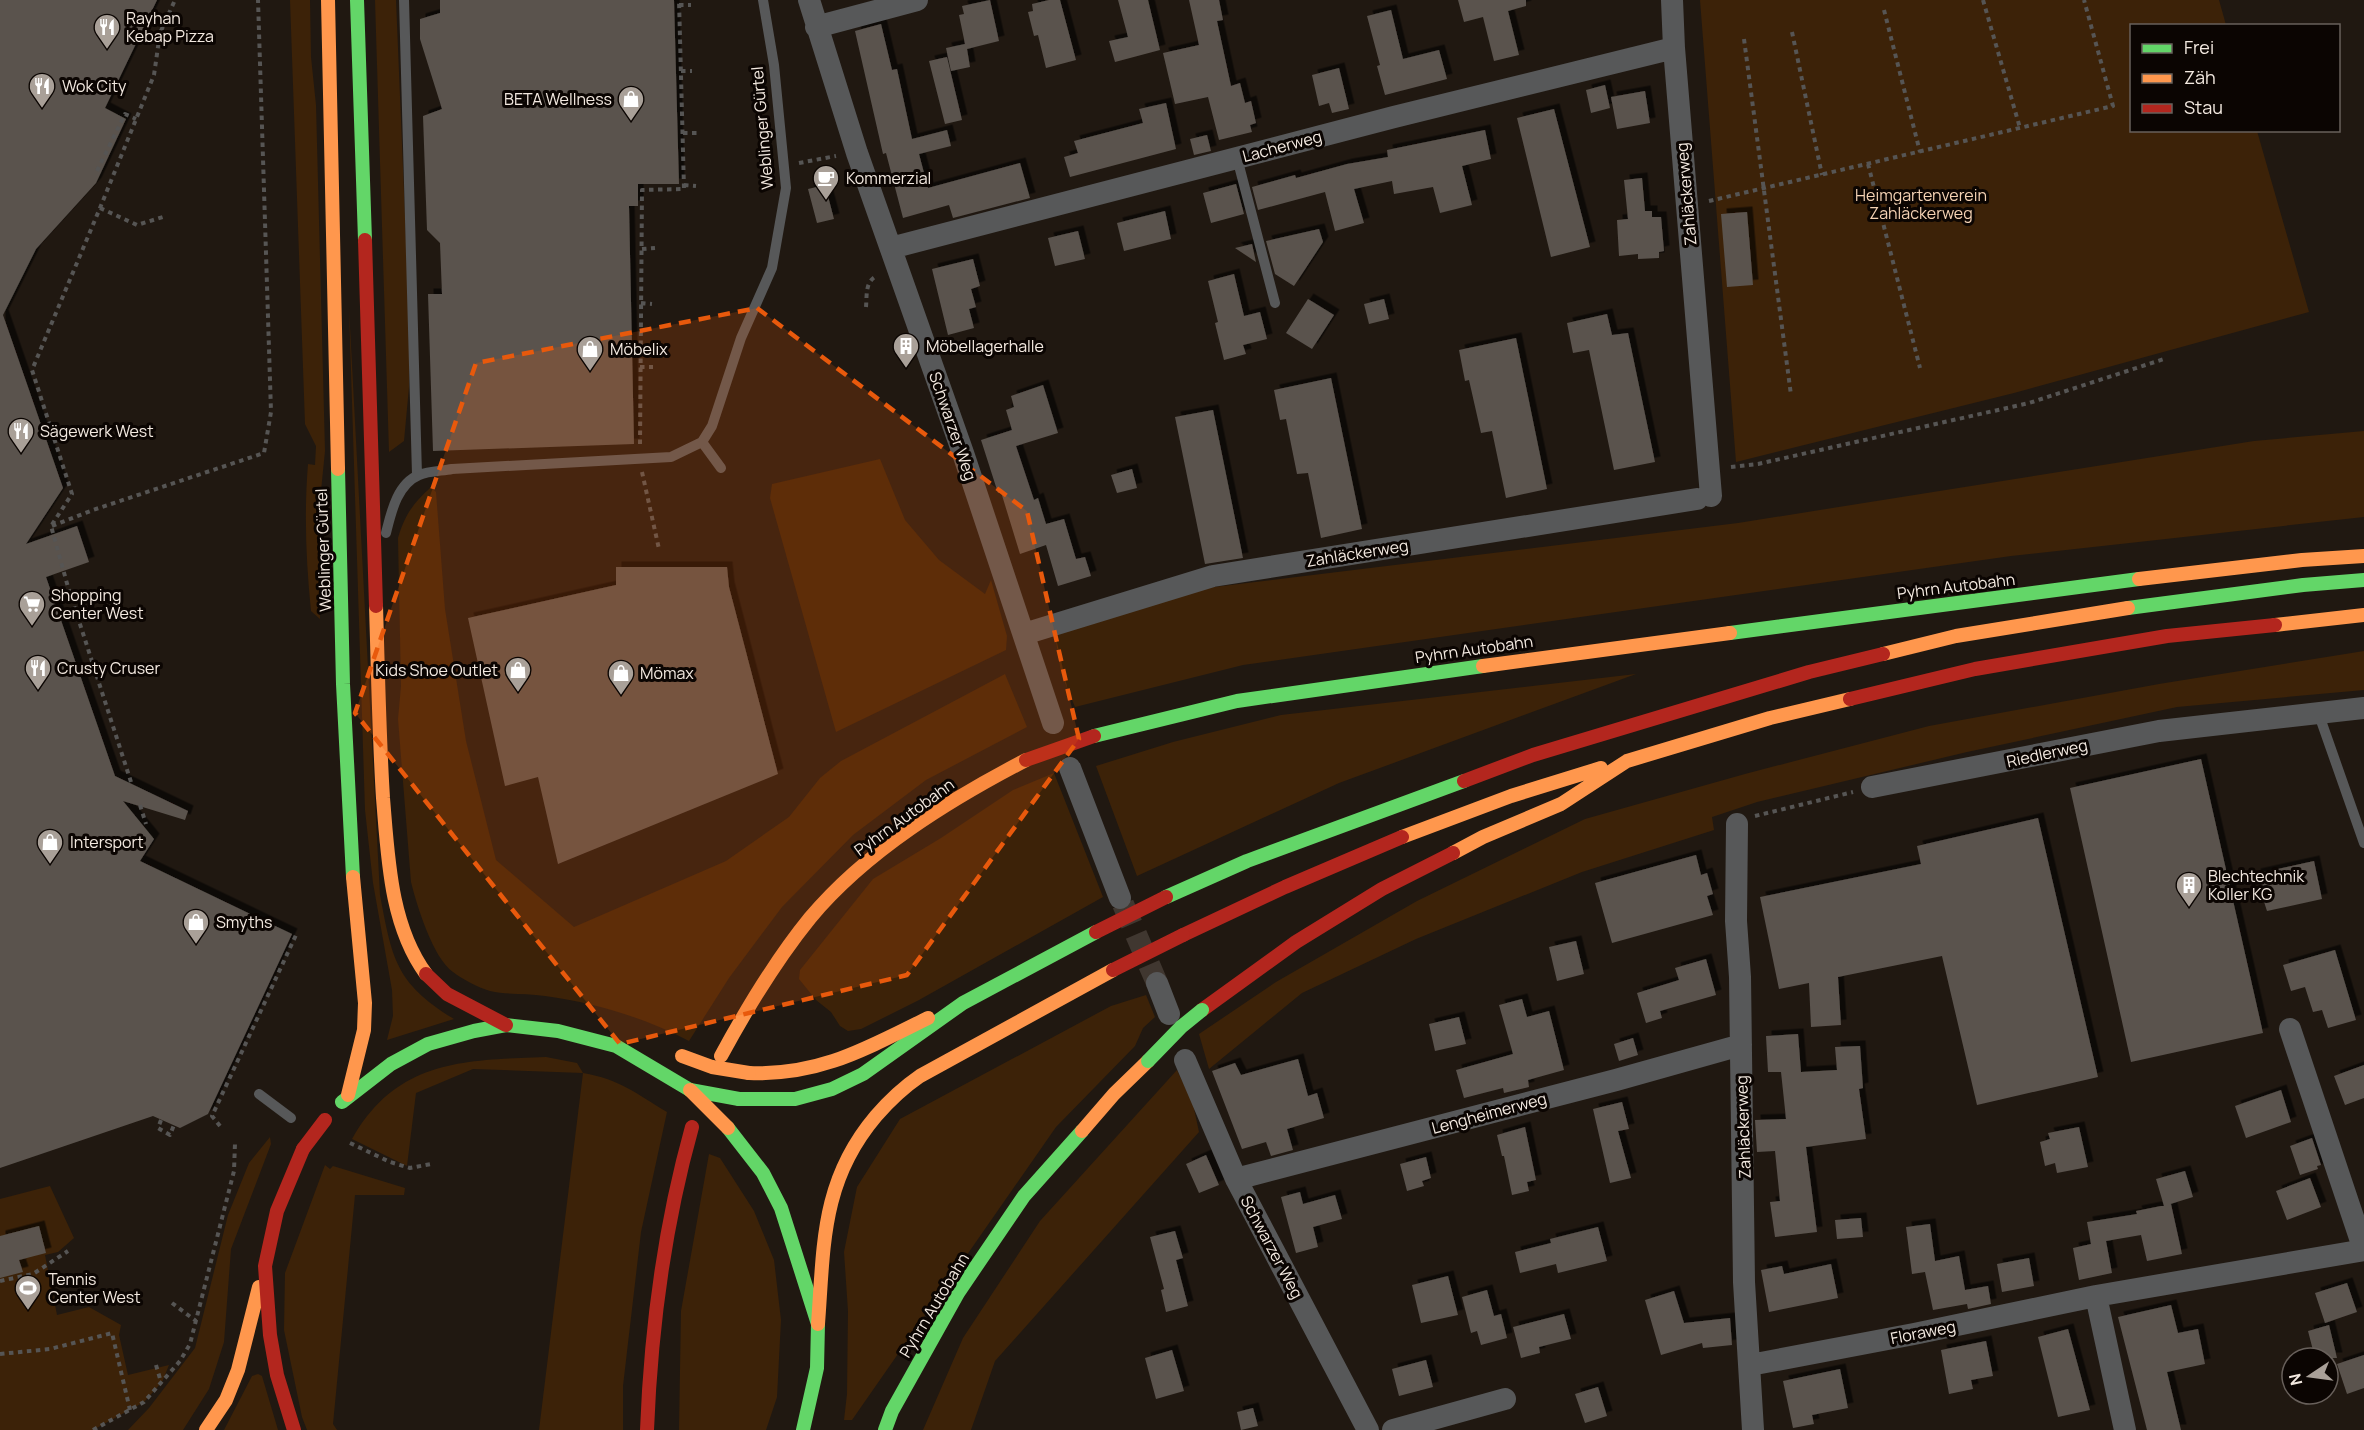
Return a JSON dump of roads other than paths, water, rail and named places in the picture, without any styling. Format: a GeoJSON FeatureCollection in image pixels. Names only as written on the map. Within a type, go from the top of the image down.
{"type":"FeatureCollection","features":[{"type":"Feature","properties":{"kind":"main road","name":"Weblinger Gürtel"},"geometry":{"type":"LineString","coordinates":[[328,0],[344,695],[354,907],[365,1003],[364,1030],[348,1095]]}},
{"type":"Feature","properties":{"kind":"main road"},"geometry":{"type":"LineString","coordinates":[[357,0],[381,765],[388,848],[405,937],[416,961],[432,981],[506,1025]]}},
{"type":"Feature","properties":{"kind":"main road","name":"Pyhrn Autobahn"},"geometry":{"type":"LineString","coordinates":[[721,1056],[773,967],[811,917],[855,873],[934,811],[970,789],[1026,760],[1094,736],[1237,701],[1365,681],[2135,579],[2302,560],[2364,556]]}},
{"type":"Feature","properties":{"kind":"main road"},"geometry":{"type":"LineString","coordinates":[[676,1053],[712,1067],[749,1073],[775,1074],[811,1068],[833,1061],[963,1003],[1096,932],[1246,861],[1533,755],[1809,672],[1956,636],[2147,605],[2303,585],[2364,580]]}},
{"type":"Feature","properties":{"kind":"main road","name":"Pyhrn Autobahn"},"geometry":{"type":"LineString","coordinates":[[885,1430],[892,1412],[958,1293],[1024,1196],[1114,1094],[1180,1027],[1296,942],[1382,889],[1482,837],[1561,804],[1627,761],[1770,718],[1975,669],[2167,636],[2364,615]]}},
{"type":"Feature","properties":{"kind":"main road"},"geometry":{"type":"LineString","coordinates":[[803,1430],[817,1368],[818,1324],[828,1211],[838,1178],[857,1141],[883,1108],[911,1082],[1113,970],[1246,904],[1400,837],[1548,782],[1627,761]]}},
{"type":"Feature","properties":{"kind":"main road"},"geometry":{"type":"LineString","coordinates":[[465,1002],[503,1006]]}},
{"type":"Feature","properties":{"kind":"main road"},"geometry":{"type":"LineString","coordinates":[[690,1090],[739,1099],[795,1099],[832,1089],[863,1074],[963,1003]]}},
{"type":"Feature","properties":{"kind":"main road"},"geometry":{"type":"LineString","coordinates":[[206,1430],[226,1400],[237,1370],[277,1211],[303,1149],[348,1095],[391,1064],[428,1044],[506,1025],[558,1031],[616,1046],[690,1090],[728,1128],[763,1173],[781,1208],[818,1324]]}},
{"type":"Feature","properties":{"kind":"main road"},"geometry":{"type":"LineString","coordinates":[[647,1430],[649,1366],[666,1231],[679,1170],[692,1127]]}},
{"type":"Feature","properties":{"kind":"main road"},"geometry":{"type":"LineString","coordinates":[[265,1266],[270,1335],[277,1375],[294,1430]]}},
{"type":"Feature","properties":{"kind":"street","name":"Schwarzer Weg"},"geometry":{"type":"LineString","coordinates":[[809,0],[816,27],[963,453],[1053,723]]}},
{"type":"Feature","properties":{"kind":"street"},"geometry":{"type":"LineString","coordinates":[[816,27],[917,0]]}},
{"type":"Feature","properties":{"kind":"street","name":"Zahläckerweg"},"geometry":{"type":"LineString","coordinates":[[1024,634],[1213,576],[1704,497],[1709,470],[1672,0]]}},
{"type":"Feature","properties":{"kind":"street","name":"Lacherweg"},"geometry":{"type":"LineString","coordinates":[[895,259],[1238,158],[1674,48]]}},
{"type":"Feature","properties":{"kind":"street","name":"Riedlerweg"},"geometry":{"type":"LineString","coordinates":[[1872,788],[2158,731],[2364,708]]}},
{"type":"Feature","properties":{"kind":"street"},"geometry":{"type":"LineString","coordinates":[[1070,768],[1120,898]]}},
{"type":"Feature","properties":{"kind":"street","name":"Zahläckerweg"},"geometry":{"type":"LineString","coordinates":[[1737,824],[1736,921],[1740,977],[1745,1197],[1744,1282],[1753,1430]]}},
{"type":"Feature","properties":{"kind":"street"},"geometry":{"type":"LineString","coordinates":[[1156,983],[1169,1014]]}},
{"type":"Feature","properties":{"kind":"street","name":"Floraweg"},"geometry":{"type":"LineString","coordinates":[[1749,1365],[2096,1296],[2364,1250],[2290,1029]]}},
{"type":"Feature","properties":{"kind":"street","name":"Lengheimerweg"},"geometry":{"type":"LineString","coordinates":[[1236,1179],[1741,1045]]}},
{"type":"Feature","properties":{"kind":"street","name":"Schwarzer Weg"},"geometry":{"type":"LineString","coordinates":[[1185,1060],[1236,1179],[1368,1430]]}},
{"type":"Feature","properties":{"kind":"street"},"geometry":{"type":"LineString","coordinates":[[2096,1296],[2125,1430]]}},
{"type":"Feature","properties":{"kind":"street"},"geometry":{"type":"LineString","coordinates":[[1393,1430],[1505,1399]]}},
{"type":"Feature","properties":{"kind":"lane"},"geometry":{"type":"LineString","coordinates":[[404,0],[417,475]]}},
{"type":"Feature","properties":{"kind":"lane","name":"Weblinger Gürtel"},"geometry":{"type":"LineString","coordinates":[[702,442],[712,426],[741,338],[772,268],[786,188],[774,65],[763,0]]}},
{"type":"Feature","properties":{"kind":"lane"},"geometry":{"type":"LineString","coordinates":[[1238,158],[1275,303]]}},
{"type":"Feature","properties":{"kind":"lane"},"geometry":{"type":"LineString","coordinates":[[375,583],[394,502],[405,486],[417,475],[453,469],[671,457],[702,442],[721,468]]}},
{"type":"Feature","properties":{"kind":"lane"},"geometry":{"type":"LineString","coordinates":[[2318,712],[2364,843]]}},
{"type":"Feature","properties":{"kind":"lane"},"geometry":{"type":"LineString","coordinates":[[259,1094],[291,1118]]}},
{"type":"Feature","properties":{"kind":"lane"},"geometry":{"type":"LineString","coordinates":[[877,1430],[892,1412]]}},
{"type":"Feature","properties":{"kind":"tunnel"},"geometry":{"type":"LineString","coordinates":[[1123,904],[1157,983]]}},
{"type":"Feature","properties":{"kind":"place","name":"Rayhan Kebap Pizza"},"geometry":{"type":"Point","coordinates":[107,50]}},
{"type":"Feature","properties":{"kind":"place","name":"Wok City"},"geometry":{"type":"Point","coordinates":[42,109]}},
{"type":"Feature","properties":{"kind":"place","name":"BETA Wellness"},"geometry":{"type":"Point","coordinates":[631,122]}},
{"type":"Feature","properties":{"kind":"place","name":"Kommerzial"},"geometry":{"type":"Point","coordinates":[826,201]}},
{"type":"Feature","properties":{"kind":"place","name":"Möbellagerhalle"},"geometry":{"type":"Point","coordinates":[906,369]}},
{"type":"Feature","properties":{"kind":"place","name":"Möbelix"},"geometry":{"type":"Point","coordinates":[590,372]}},
{"type":"Feature","properties":{"kind":"place","name":"Sägewerk West"},"geometry":{"type":"Point","coordinates":[21,454]}},
{"type":"Feature","properties":{"kind":"place","name":"Shopping Center West"},"geometry":{"type":"Point","coordinates":[32,627]}},
{"type":"Feature","properties":{"kind":"place","name":"Crusty Cruser"},"geometry":{"type":"Point","coordinates":[38,691]}},
{"type":"Feature","properties":{"kind":"place","name":"Kids Shoe Outlet"},"geometry":{"type":"Point","coordinates":[518,693]}},
{"type":"Feature","properties":{"kind":"place","name":"Mömax"},"geometry":{"type":"Point","coordinates":[621,696]}},
{"type":"Feature","properties":{"kind":"place","name":"Intersport"},"geometry":{"type":"Point","coordinates":[50,865]}},
{"type":"Feature","properties":{"kind":"place","name":"Blechtechnik Koller KG"},"geometry":{"type":"Point","coordinates":[2189,908]}},
{"type":"Feature","properties":{"kind":"place","name":"Smyths"},"geometry":{"type":"Point","coordinates":[196,945]}},
{"type":"Feature","properties":{"kind":"place","name":"Tennis Center West"},"geometry":{"type":"Point","coordinates":[28,1311]}},
{"type":"Feature","properties":{"kind":"park label","name":"Heimgartenverein Zahläckerweg"},"geometry":{"type":"Point","coordinates":[1921,204]}}]}
